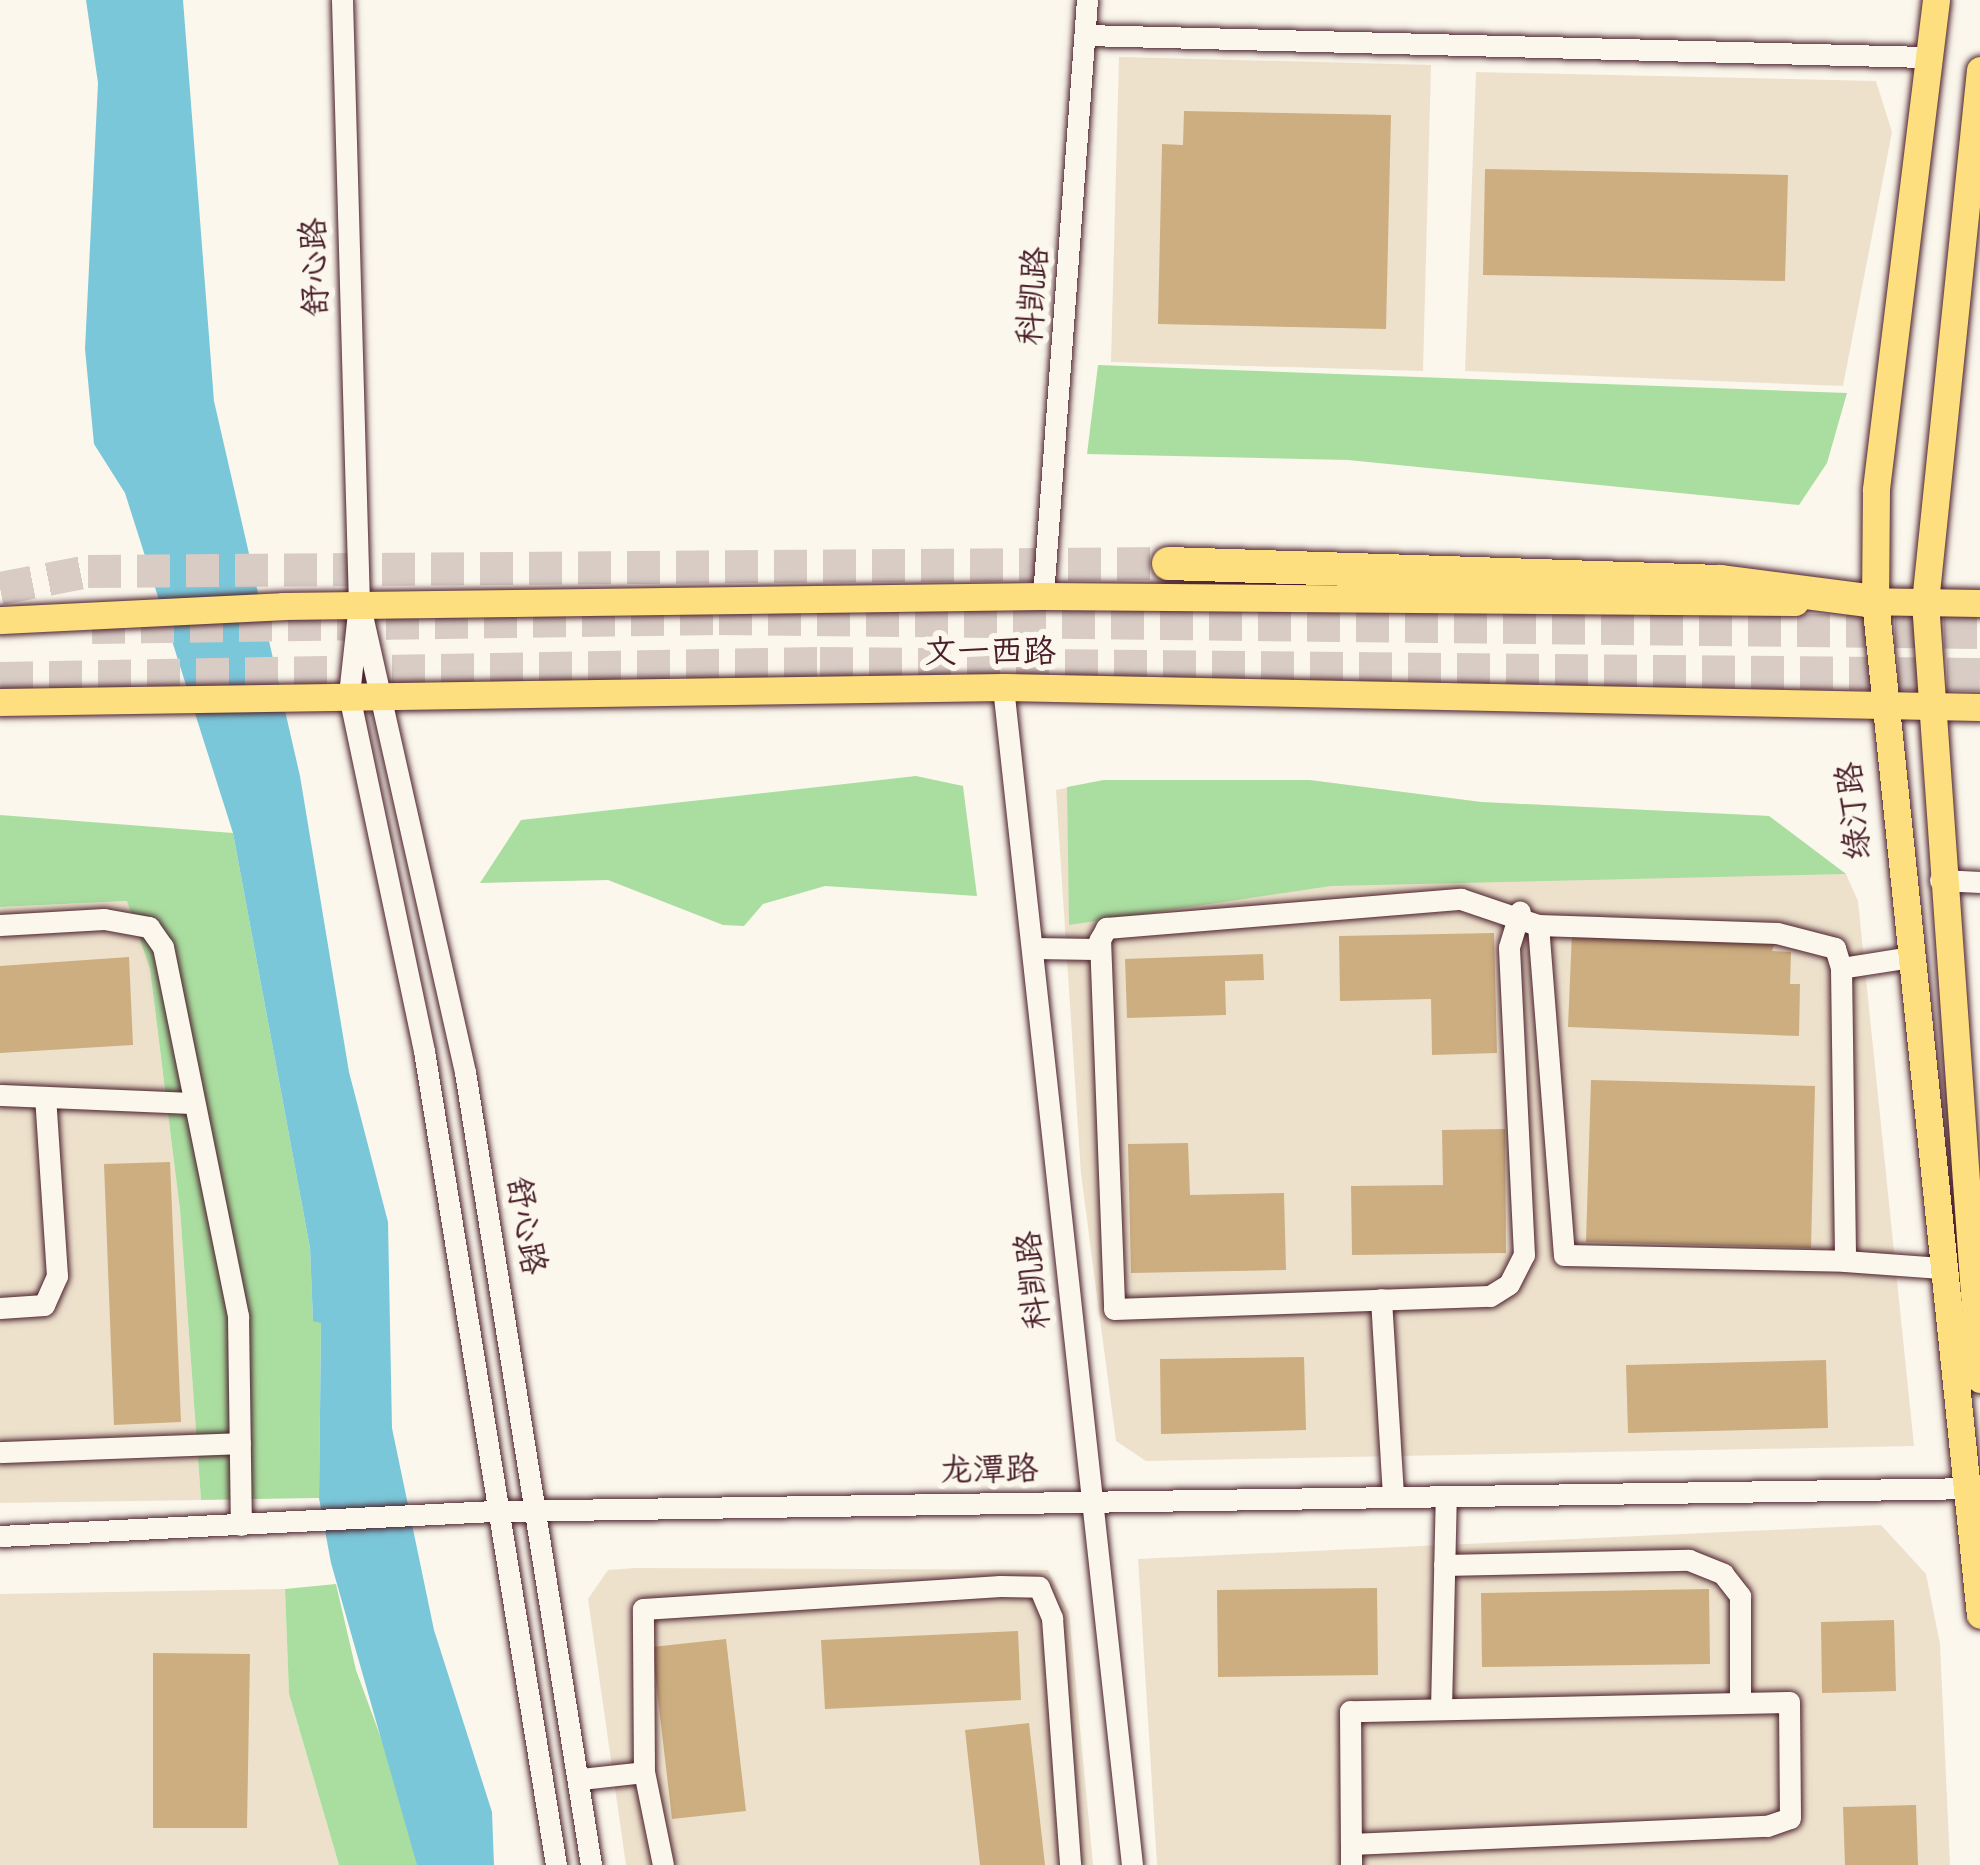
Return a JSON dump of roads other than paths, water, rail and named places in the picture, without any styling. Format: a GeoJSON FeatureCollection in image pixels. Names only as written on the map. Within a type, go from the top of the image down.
{"type":"FeatureCollection","features":[{"type":"Feature","properties":{"kind":"highway"},"geometry":{"type":"LineString","coordinates":[[1168,563],[1720,580],[1875,601]]}},
{"type":"Feature","properties":{"kind":"main road","name":"绿汀路"},"geometry":{"type":"LineString","coordinates":[[1936,0],[1876,490],[1875,601],[1905,958],[1971,1488],[1980,1615]]}},
{"type":"Feature","properties":{"kind":"main road"},"geometry":{"type":"LineString","coordinates":[[1980,70],[1925,602],[1940,880],[1980,1379]]}},
{"type":"Feature","properties":{"kind":"main road"},"geometry":{"type":"LineString","coordinates":[[0,620],[359,604],[1043,596],[1980,603]]}},
{"type":"Feature","properties":{"kind":"main road","name":"文一西路"},"geometry":{"type":"LineString","coordinates":[[0,702],[292,694],[1003,687],[1980,707]]}},
{"type":"Feature","properties":{"kind":"street","name":"舒心路"},"geometry":{"type":"LineString","coordinates":[[342,0],[359,604],[350,695],[424,1051],[556,1865]]}},
{"type":"Feature","properties":{"kind":"street","name":"科凯路"},"geometry":{"type":"LineString","coordinates":[[1043,596],[1087,0]]}},
{"type":"Feature","properties":{"kind":"street"},"geometry":{"type":"LineString","coordinates":[[1085,35],[1928,57]]}},
{"type":"Feature","properties":{"kind":"street","name":"舒心路"},"geometry":{"type":"LineString","coordinates":[[359,604],[386,695],[540,1510],[591,1865]]}},
{"type":"Feature","properties":{"kind":"street","name":"科凯路"},"geometry":{"type":"LineString","coordinates":[[1003,687],[1132,1865]]}},
{"type":"Feature","properties":{"kind":"street"},"geometry":{"type":"LineString","coordinates":[[1940,880],[1980,882]]}},
{"type":"Feature","properties":{"kind":"street"},"geometry":{"type":"LineString","coordinates":[[1034,948],[1095,949],[1106,928],[1461,898],[1529,919],[1777,933],[1835,948],[1840,968],[1845,1261]]}},
{"type":"Feature","properties":{"kind":"street"},"geometry":{"type":"LineString","coordinates":[[0,925],[104,919],[149,927],[178,990],[193,1103],[238,1316],[241,1525]]}},
{"type":"Feature","properties":{"kind":"street"},"geometry":{"type":"LineString","coordinates":[[1100,939],[1114,1309],[1490,1296],[1509,1284],[1524,1255],[1509,947],[1529,919]]}},
{"type":"Feature","properties":{"kind":"street"},"geometry":{"type":"LineString","coordinates":[[1529,919],[1564,1256],[1845,1261],[1941,1268]]}},
{"type":"Feature","properties":{"kind":"street"},"geometry":{"type":"LineString","coordinates":[[1840,968],[1905,958]]}},
{"type":"Feature","properties":{"kind":"street"},"geometry":{"type":"LineString","coordinates":[[0,1095],[193,1103]]}},
{"type":"Feature","properties":{"kind":"street"},"geometry":{"type":"LineString","coordinates":[[0,1308],[44,1305],[56,1276],[45,1097]]}},
{"type":"Feature","properties":{"kind":"street"},"geometry":{"type":"LineString","coordinates":[[1381,1299],[1393,1497]]}},
{"type":"Feature","properties":{"kind":"street"},"geometry":{"type":"LineString","coordinates":[[0,1452],[240,1443]]}},
{"type":"Feature","properties":{"kind":"street","name":"龙潭路"},"geometry":{"type":"LineString","coordinates":[[0,1536],[497,1511],[1971,1488]]}},
{"type":"Feature","properties":{"kind":"street"},"geometry":{"type":"LineString","coordinates":[[1441,1709],[1446,1496]]}},
{"type":"Feature","properties":{"kind":"street"},"geometry":{"type":"LineString","coordinates":[[1444,1565],[1689,1560],[1723,1574],[1740,1596],[1740,1703]]}},
{"type":"Feature","properties":{"kind":"street"},"geometry":{"type":"LineString","coordinates":[[663,1865],[644,1772],[643,1609],[1040,1587],[1052,1618],[1070,1865]]}},
{"type":"Feature","properties":{"kind":"street"},"geometry":{"type":"LineString","coordinates":[[1789,1702],[1790,1818],[1351,1854],[1350,1711],[1740,1703],[1789,1702]]}},
{"type":"Feature","properties":{"kind":"street"},"geometry":{"type":"LineString","coordinates":[[581,1779],[644,1772]]}},
{"type":"Feature","properties":{"kind":"water"},"geometry":{"type":"Polygon","coordinates":[[[86,0],[183,0],[214,401],[300,776],[349,1072],[388,1222],[392,1428],[434,1630],[492,1812],[494,1865],[417,1865],[331,1563],[319,1498],[321,1323],[313,1321],[310,1248],[233,833],[125,493],[94,444],[85,349],[98,83],[86,0]]]}},
{"type":"Feature","properties":{"kind":"tunnel"},"geometry":{"type":"LineString","coordinates":[[0,588],[88,571],[1168,563]]}},
{"type":"Feature","properties":{"kind":"tunnel"},"geometry":{"type":"LineString","coordinates":[[92,627],[719,618],[1980,632]]}},
{"type":"Feature","properties":{"kind":"tunnel"},"geometry":{"type":"LineString","coordinates":[[0,678],[820,663],[1980,674]]}}]}
